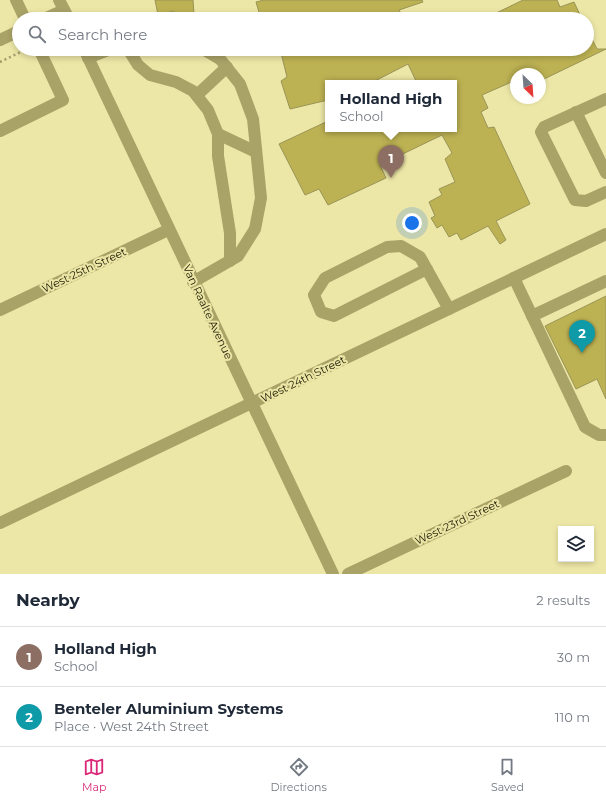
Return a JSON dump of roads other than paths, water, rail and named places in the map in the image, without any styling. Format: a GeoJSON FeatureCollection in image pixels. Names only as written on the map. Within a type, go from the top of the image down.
{"type":"FeatureCollection","features":[{"type":"Feature","properties":{"kind":"street"},"geometry":{"type":"LineString","coordinates":[[16,0],[22,12]]}},
{"type":"Feature","properties":{"kind":"street"},"geometry":{"type":"LineString","coordinates":[[0,40],[12,34]]}},
{"type":"Feature","properties":{"kind":"street"},"geometry":{"type":"LineString","coordinates":[[0,131],[63,100],[42,56]]}},
{"type":"Feature","properties":{"kind":"street","name":"Van Raalte Avenue"},"geometry":{"type":"LineString","coordinates":[[87,56],[168,230],[333,574]]}},
{"type":"Feature","properties":{"kind":"street"},"geometry":{"type":"LineString","coordinates":[[132,56],[138,65],[150,75],[176,82],[197,95],[208,110],[218,134],[218,156],[230,233],[230,261]]}},
{"type":"Feature","properties":{"kind":"street"},"geometry":{"type":"LineString","coordinates":[[193,282],[238,256],[255,229],[261,198],[253,118],[240,84],[220,59],[215,56]]}},
{"type":"Feature","properties":{"kind":"street"},"geometry":{"type":"LineString","coordinates":[[197,95],[227,67]]}},
{"type":"Feature","properties":{"kind":"street"},"geometry":{"type":"LineString","coordinates":[[606,99],[544,127],[541,132],[575,200],[586,201],[606,192]]}},
{"type":"Feature","properties":{"kind":"street"},"geometry":{"type":"LineString","coordinates":[[576,112],[606,173]]}},
{"type":"Feature","properties":{"kind":"street"},"geometry":{"type":"LineString","coordinates":[[218,134],[256,152]]}},
{"type":"Feature","properties":{"kind":"street","name":"West 25th Street"},"geometry":{"type":"LineString","coordinates":[[0,310],[168,230]]}},
{"type":"Feature","properties":{"kind":"street","name":"West 24th Street"},"geometry":{"type":"LineString","coordinates":[[0,523],[606,234]]}},
{"type":"Feature","properties":{"kind":"street"},"geometry":{"type":"LineString","coordinates":[[427,269],[334,316],[321,312],[314,295],[325,278],[387,247],[401,246],[420,257],[427,269],[449,309]]}},
{"type":"Feature","properties":{"kind":"street"},"geometry":{"type":"LineString","coordinates":[[514,278],[585,427],[599,435],[606,436]]}},
{"type":"Feature","properties":{"kind":"street"},"geometry":{"type":"LineString","coordinates":[[532,316],[606,281]]}},
{"type":"Feature","properties":{"kind":"street","name":"West 23rd Street"},"geometry":{"type":"LineString","coordinates":[[348,574],[566,471]]}},
{"type":"Feature","properties":{"kind":"place","name":"Holland High"},"geometry":{"type":"Point","coordinates":[391,178]}},
{"type":"Feature","properties":{"kind":"place","name":"Benteler Aluminium Systems"},"geometry":{"type":"Point","coordinates":[582,353]}}]}
